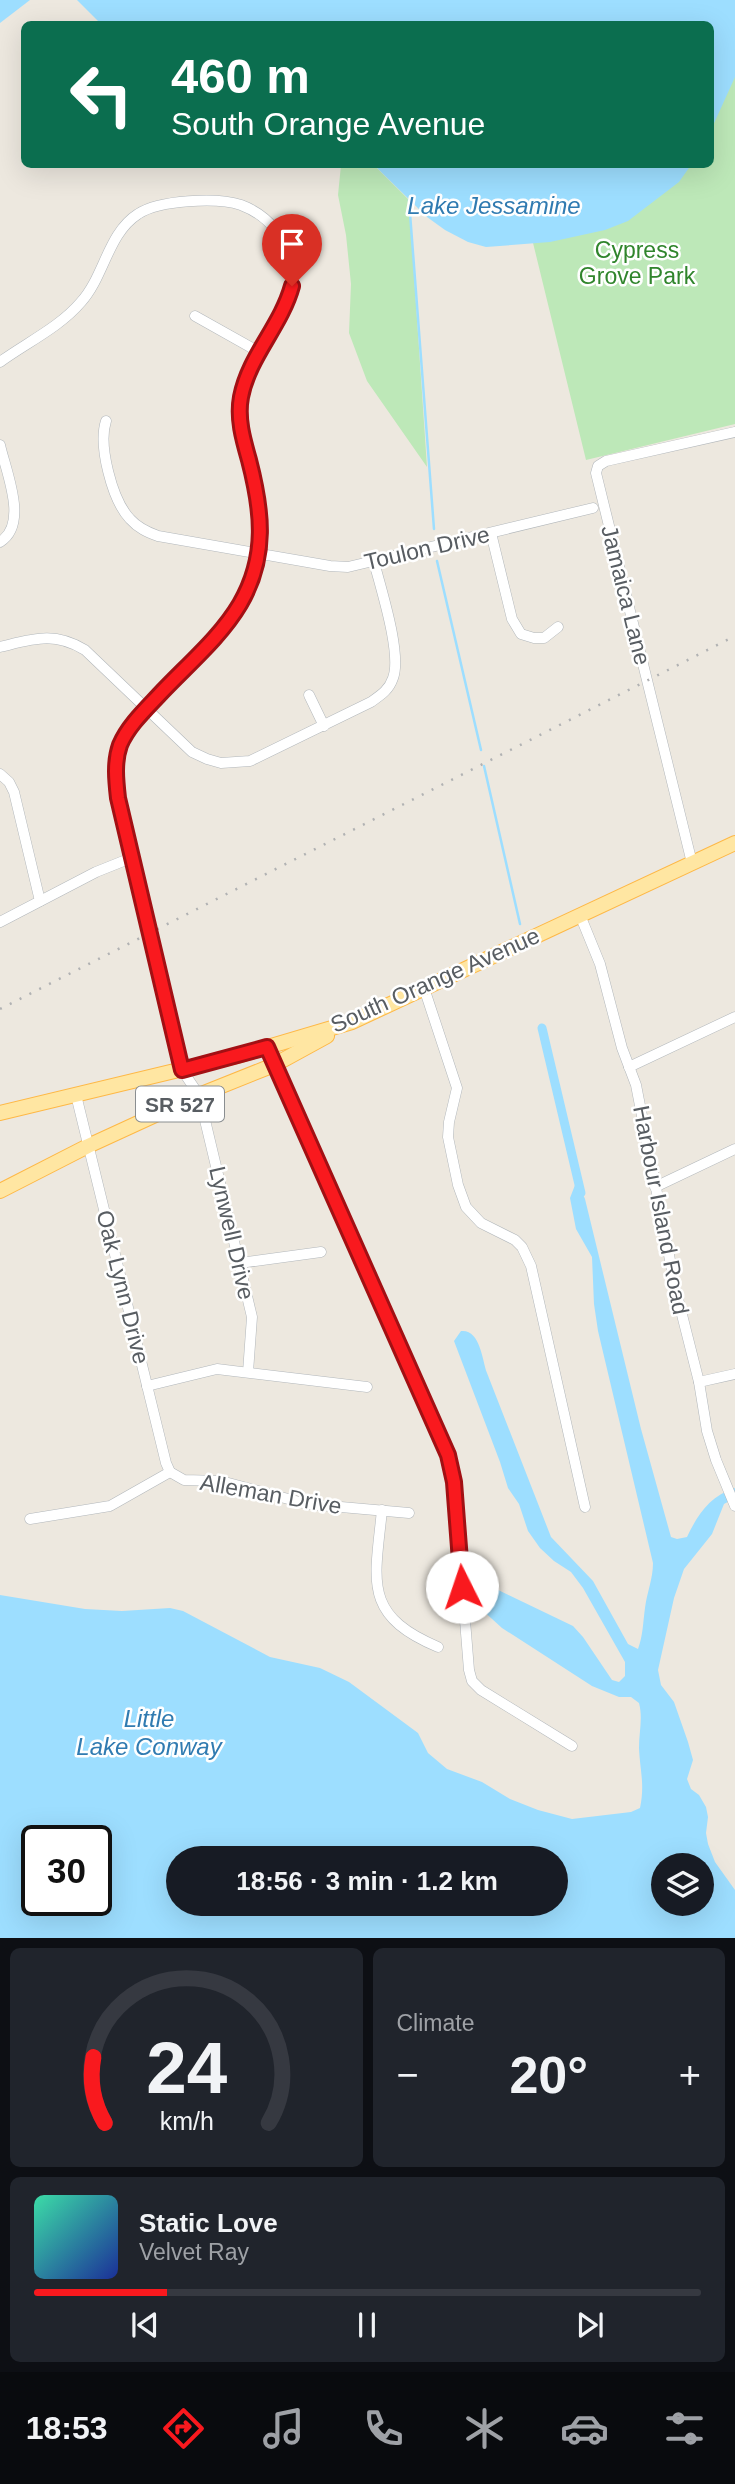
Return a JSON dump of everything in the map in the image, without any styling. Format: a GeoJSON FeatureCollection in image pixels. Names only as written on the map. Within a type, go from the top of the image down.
{"type":"FeatureCollection","features":[{"type":"Feature","properties":{"kind":"main road","name":"South Orange Avenue"},"geometry":{"type":"LineString","coordinates":[[0,1113],[182,1070],[352,1022],[735,843]]}},
{"type":"Feature","properties":{"kind":"main road","name":"SR 527"},"geometry":{"type":"LineString","coordinates":[[0,1191],[88,1146],[274,1065],[352,1022]]}},
{"type":"Feature","properties":{"kind":"street"},"geometry":{"type":"LineString","coordinates":[[0,362],[69,314],[81,302],[92,288],[115,241],[131,220],[149,208],[174,202],[237,204],[263,217],[283,241],[289,255],[292,286],[281,315],[258,352],[246,380],[239,413],[260,510],[258,554],[241,602],[229,621],[126,732],[116,762],[118,798],[182,1070],[200,1095]]}},
{"type":"Feature","properties":{"kind":"street"},"geometry":{"type":"LineString","coordinates":[[195,316],[258,352]]}},
{"type":"Feature","properties":{"kind":"street","name":"Toulon Drive"},"geometry":{"type":"LineString","coordinates":[[106,421],[103,442],[112,483],[117,499],[131,521],[158,536],[258,554],[330,566],[348,566],[593,508]]}},
{"type":"Feature","properties":{"kind":"street","name":"Jamaica Lane"},"geometry":{"type":"LineString","coordinates":[[692,863],[596,473],[598,466],[606,461],[735,432]]}},
{"type":"Feature","properties":{"kind":"street"},"geometry":{"type":"LineString","coordinates":[[0,445],[16,512],[12,532],[0,542]]}},
{"type":"Feature","properties":{"kind":"street"},"geometry":{"type":"LineString","coordinates":[[491,533],[512,620],[521,634],[544,638],[558,627]]}},
{"type":"Feature","properties":{"kind":"street"},"geometry":{"type":"LineString","coordinates":[[0,647],[52,637],[74,643],[85,650],[192,752],[207,760],[222,763],[250,761],[371,702],[385,692],[396,666],[395,650],[374,562]]}},
{"type":"Feature","properties":{"kind":"street"},"geometry":{"type":"LineString","coordinates":[[309,695],[324,726]]}},
{"type":"Feature","properties":{"kind":"street"},"geometry":{"type":"LineString","coordinates":[[0,774],[9,782],[14,792],[40,901]]}},
{"type":"Feature","properties":{"kind":"street"},"geometry":{"type":"LineString","coordinates":[[0,922],[96,872],[131,858]]}},
{"type":"Feature","properties":{"kind":"street","name":"Harbour Island Road"},"geometry":{"type":"LineString","coordinates":[[580,915],[600,964],[622,1048],[636,1085],[676,1291],[699,1382],[707,1431],[734,1503]]}},
{"type":"Feature","properties":{"kind":"street"},"geometry":{"type":"LineString","coordinates":[[424,988],[457,1088],[448,1137],[458,1185],[472,1215],[481,1223],[515,1240],[522,1247],[531,1266],[585,1507]]}},
{"type":"Feature","properties":{"kind":"street"},"geometry":{"type":"LineString","coordinates":[[629,1067],[735,1017]]}},
{"type":"Feature","properties":{"kind":"street"},"geometry":{"type":"LineString","coordinates":[[267,1047],[448,1455],[454,1482],[468,1670],[472,1681],[481,1690],[572,1746]]}},
{"type":"Feature","properties":{"kind":"street","name":"Oak Lynn Drive"},"geometry":{"type":"LineString","coordinates":[[76,1095],[166,1463],[173,1474]]}},
{"type":"Feature","properties":{"kind":"street","name":"Lynwell Drive"},"geometry":{"type":"LineString","coordinates":[[200,1095],[253,1317],[248,1372]]}},
{"type":"Feature","properties":{"kind":"street"},"geometry":{"type":"LineString","coordinates":[[655,1187],[735,1149]]}},
{"type":"Feature","properties":{"kind":"street"},"geometry":{"type":"LineString","coordinates":[[240,1263],[321,1252]]}},
{"type":"Feature","properties":{"kind":"street"},"geometry":{"type":"LineString","coordinates":[[147,1386],[217,1369],[367,1387]]}},
{"type":"Feature","properties":{"kind":"street"},"geometry":{"type":"LineString","coordinates":[[699,1382],[735,1374]]}},
{"type":"Feature","properties":{"kind":"street"},"geometry":{"type":"LineString","coordinates":[[30,1520],[110,1506],[173,1474]]}},
{"type":"Feature","properties":{"kind":"street","name":"Alleman Drive"},"geometry":{"type":"LineString","coordinates":[[173,1474],[184,1480],[221,1481],[307,1504],[409,1513]]}},
{"type":"Feature","properties":{"kind":"street"},"geometry":{"type":"LineString","coordinates":[[382,1510],[376,1572],[381,1603],[388,1616],[399,1627],[438,1647]]}},
{"type":"Feature","properties":{"kind":"green space","name":"Cypress Grove Park"},"geometry":{"type":"Polygon","coordinates":[[[735,0],[735,424],[586,460],[515,168],[714,168],[713,21],[735,0]]]}},
{"type":"Feature","properties":{"kind":"green space"},"geometry":{"type":"Polygon","coordinates":[[[341,168],[377,168],[409,200],[427,467],[367,381],[349,333],[351,284],[346,235],[338,195],[341,168]]]}},
{"type":"Feature","properties":{"kind":"water"},"geometry":{"type":"Polygon","coordinates":[[[0,0],[30,0],[0,23],[0,0]]]}},
{"type":"Feature","properties":{"kind":"water"},"geometry":{"type":"Polygon","coordinates":[[[77,0],[735,0],[735,77],[714,123],[714,21],[98,21],[77,0]]]}},
{"type":"Feature","properties":{"kind":"water","name":"Lake Jessamine"},"geometry":{"type":"Polygon","coordinates":[[[377,168],[689,168],[679,182],[628,221],[605,230],[550,242],[486,247],[468,242],[427,217],[377,168]]]}},
{"type":"Feature","properties":{"kind":"water","name":"Little Lake Conway"},"geometry":{"type":"Polygon","coordinates":[[[575,1185],[579,1185],[585,1199],[641,1429],[671,1537],[687,1537],[706,1507],[718,1496],[735,1488],[735,1498],[724,1504],[712,1534],[684,1569],[674,1598],[658,1670],[661,1685],[674,1702],[688,1742],[693,1760],[687,1779],[691,1789],[699,1795],[706,1807],[706,1833],[712,1853],[651,1853],[651,1916],[714,1916],[714,1859],[735,1890],[735,1938],[0,1938],[0,1595],[85,1609],[122,1611],[170,1608],[183,1611],[270,1657],[320,1668],[349,1682],[418,1733],[428,1753],[447,1769],[482,1782],[510,1799],[572,1819],[631,1812],[640,1808],[642,1785],[639,1703],[631,1697],[619,1697],[592,1686],[502,1628],[480,1608],[476,1595],[480,1587],[494,1588],[573,1626],[612,1680],[619,1682],[625,1676],[625,1662],[583,1588],[571,1572],[540,1548],[528,1531],[519,1504],[508,1488],[454,1341],[461,1331],[472,1335],[479,1346],[551,1537],[593,1581],[628,1644],[638,1649],[640,1644],[653,1563],[598,1331],[592,1257],[576,1229],[570,1198],[575,1185]]]}},
{"type":"Feature","properties":{"kind":"waterway"},"geometry":{"type":"LineString","coordinates":[[409,200],[434,529]]}},
{"type":"Feature","properties":{"kind":"waterway"},"geometry":{"type":"LineString","coordinates":[[437,561],[481,750]]}},
{"type":"Feature","properties":{"kind":"waterway"},"geometry":{"type":"LineString","coordinates":[[484,766],[520,924]]}},
{"type":"Feature","properties":{"kind":"waterway"},"geometry":{"type":"LineString","coordinates":[[542,1028],[581,1193]]}},
{"type":"Feature","properties":{"kind":"railway"},"geometry":{"type":"LineString","coordinates":[[0,1009],[735,636]]}},
{"type":"Feature","properties":{"kind":"route"},"geometry":{"type":"LineString","coordinates":[[292,286],[281,315],[258,352],[241,397],[241,429],[258,495],[261,528],[258,554],[250,583],[229,621],[126,732],[116,762],[118,798],[182,1070],[267,1047],[448,1455],[454,1482],[462,1587]]}}]}
